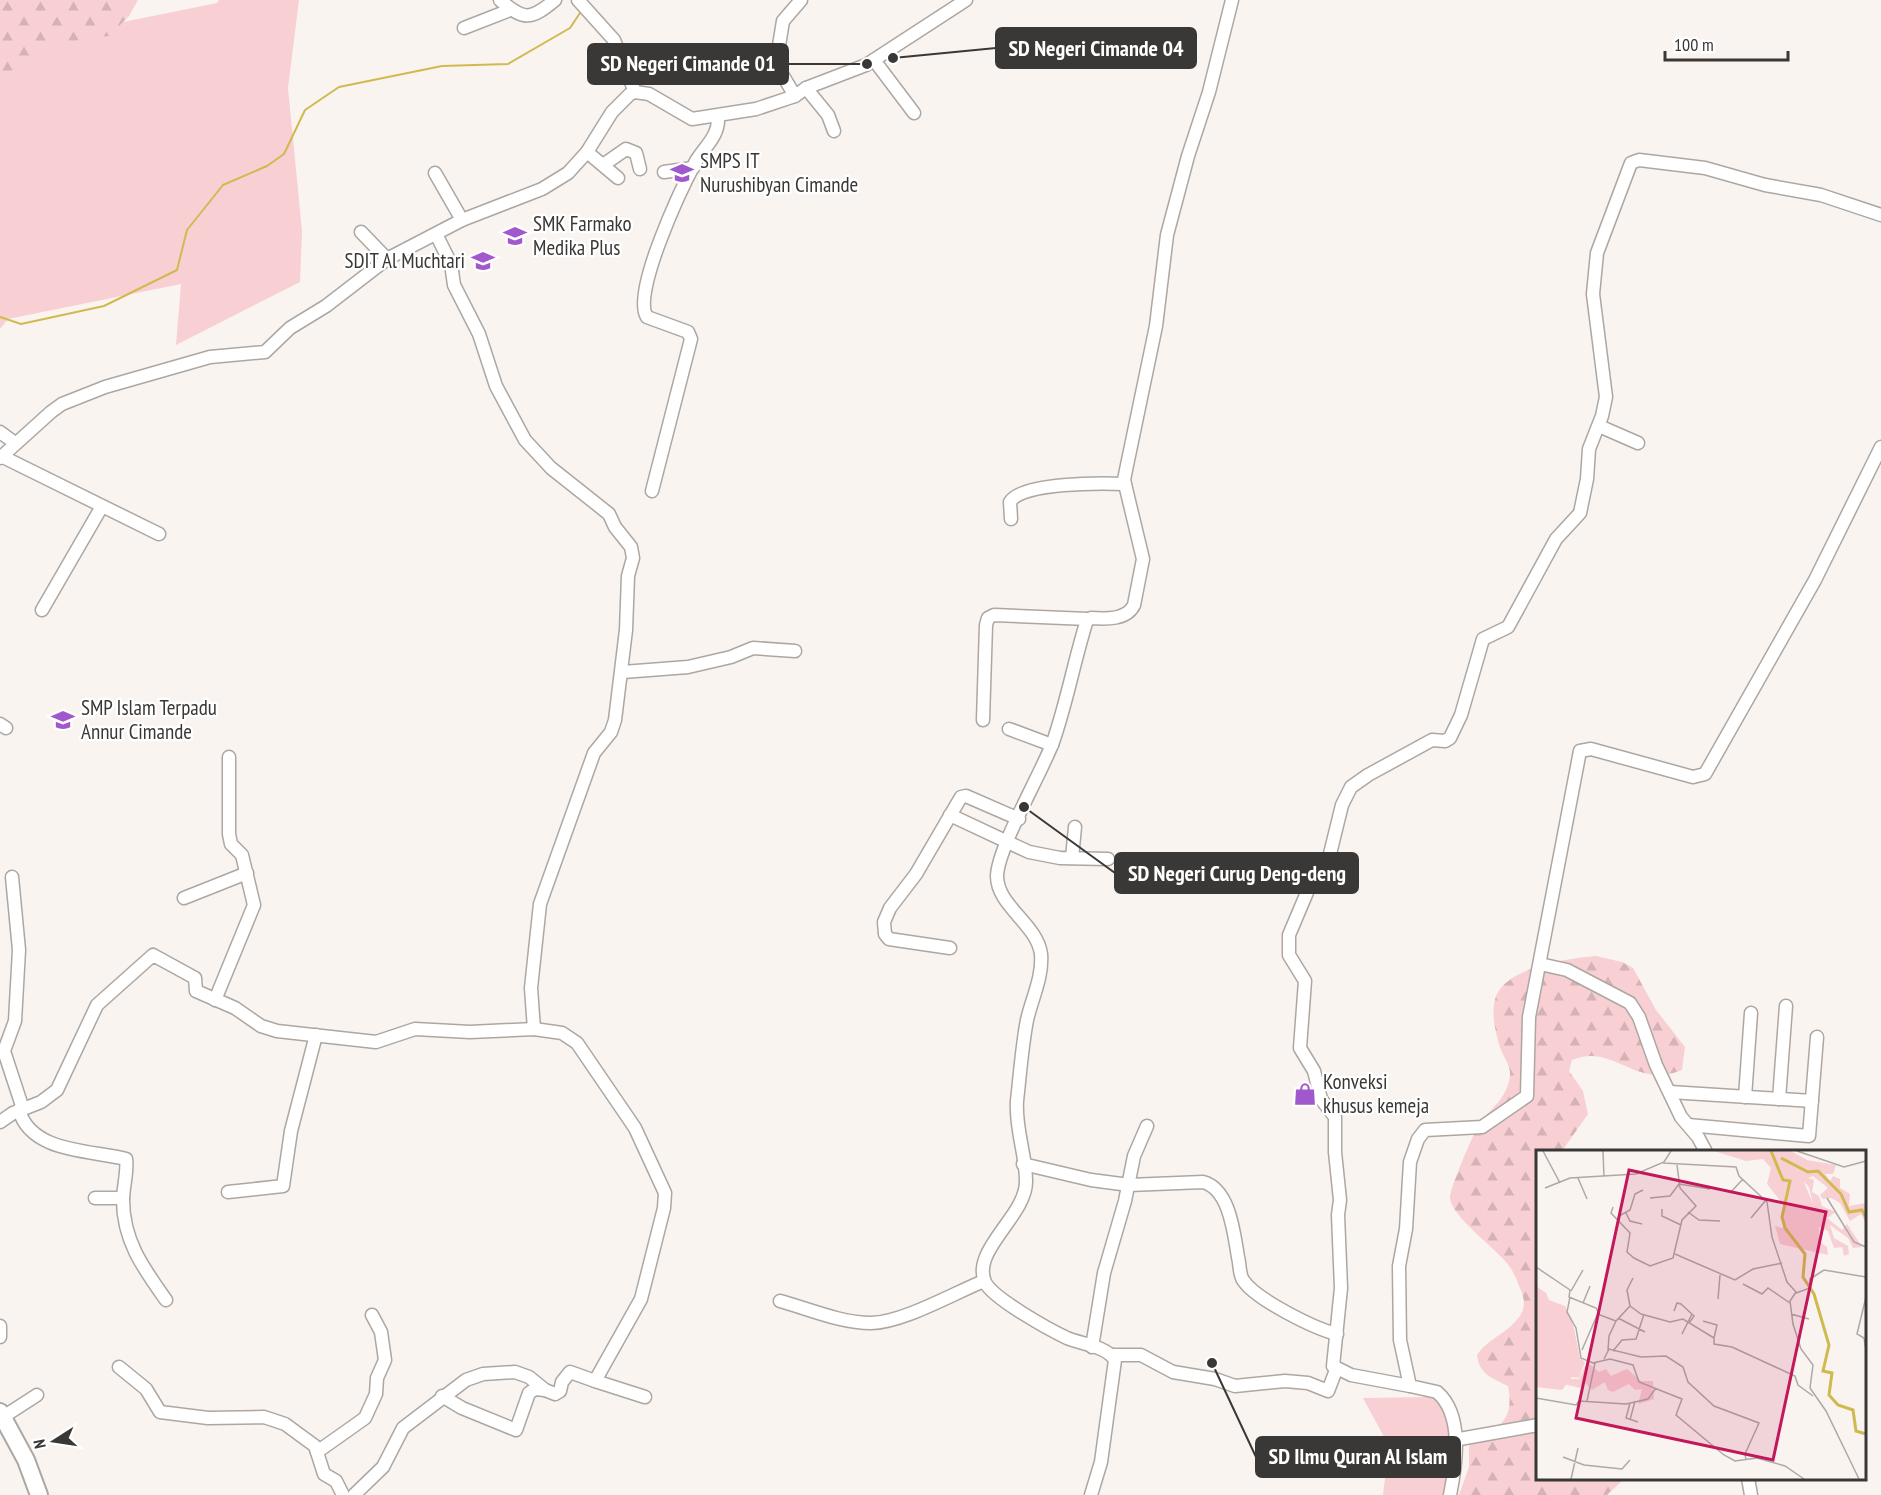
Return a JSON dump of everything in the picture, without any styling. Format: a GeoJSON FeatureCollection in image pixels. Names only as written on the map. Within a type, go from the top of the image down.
{"type":"FeatureCollection","features":[{"type":"Feature","properties":{"kind":"highway"},"geometry":{"type":"LineString","coordinates":[[1,1414],[26,1460],[39,1495]]}},
{"type":"Feature","properties":{"kind":"street"},"geometry":{"type":"LineString","coordinates":[[500,0],[510,10],[531,16],[555,0]]}},
{"type":"Feature","properties":{"kind":"street"},"geometry":{"type":"LineString","coordinates":[[795,96],[776,64],[783,21],[801,0]]}},
{"type":"Feature","properties":{"kind":"street"},"geometry":{"type":"LineString","coordinates":[[159,534],[101,508],[1,457],[62,405],[105,387],[210,357],[265,352],[290,328],[326,306],[387,259],[437,236],[462,220],[542,189],[568,173],[587,152],[612,112],[622,100],[635,92],[661,99],[692,119],[756,110],[795,96],[806,88],[874,60],[966,0]]}},
{"type":"Feature","properties":{"kind":"street"},"geometry":{"type":"LineString","coordinates":[[983,720],[988,618],[994,615],[1088,619],[1122,616],[1134,605],[1143,555],[1125,484],[1127,461],[1156,326],[1165,245],[1188,156],[1209,92],[1232,0]]}},
{"type":"Feature","properties":{"kind":"street"},"geometry":{"type":"LineString","coordinates":[[580,3],[614,40],[635,92]]}},
{"type":"Feature","properties":{"kind":"street"},"geometry":{"type":"LineString","coordinates":[[464,28],[510,10]]}},
{"type":"Feature","properties":{"kind":"street"},"geometry":{"type":"LineString","coordinates":[[874,60],[914,113]]}},
{"type":"Feature","properties":{"kind":"street"},"geometry":{"type":"LineString","coordinates":[[806,88],[828,115],[834,131]]}},
{"type":"Feature","properties":{"kind":"street"},"geometry":{"type":"LineString","coordinates":[[652,491],[691,339],[688,332],[647,317],[642,301],[666,223],[693,168],[717,133],[718,117]]}},
{"type":"Feature","properties":{"kind":"street"},"geometry":{"type":"LineString","coordinates":[[603,165],[626,149],[636,153],[640,169]]}},
{"type":"Feature","properties":{"kind":"street"},"geometry":{"type":"LineString","coordinates":[[587,152],[618,178]]}},
{"type":"Feature","properties":{"kind":"street"},"geometry":{"type":"LineString","coordinates":[[1088,619],[1052,745],[999,868],[999,884],[1034,936],[1041,959],[1038,984],[1027,1022],[1017,1100],[1016,1119],[1025,1192],[986,1257],[983,1267],[984,1281],[990,1290],[1066,1337],[1112,1355],[1141,1355],[1173,1372],[1215,1379],[1235,1386],[1285,1381],[1308,1383],[1328,1391],[1336,1370],[1333,1360],[1341,1288],[1338,1215],[1340,1200],[1335,1152],[1335,1117],[1321,1099],[1313,1068],[1300,1048],[1305,981],[1290,955],[1289,935],[1312,879],[1328,862],[1342,805],[1351,788],[1362,779],[1432,740],[1445,741],[1450,738],[1461,715],[1483,639],[1508,627],[1556,539],[1580,513],[1587,479],[1587,454],[1599,426],[1606,397],[1594,304],[1594,273],[1601,236],[1633,161],[1705,168],[1766,185],[1821,195],[1881,215]]}},
{"type":"Feature","properties":{"kind":"street"},"geometry":{"type":"LineString","coordinates":[[664,172],[693,168]]}},
{"type":"Feature","properties":{"kind":"street"},"geometry":{"type":"LineString","coordinates":[[435,173],[462,220]]}},
{"type":"Feature","properties":{"kind":"street"},"geometry":{"type":"LineString","coordinates":[[361,232],[387,259]]}},
{"type":"Feature","properties":{"kind":"street"},"geometry":{"type":"LineString","coordinates":[[437,236],[451,264],[454,285],[479,334],[496,386],[525,440],[551,468],[609,514],[615,527],[631,547],[633,558],[627,576],[622,672],[611,732],[594,753],[540,904],[531,988],[534,1029]]}},
{"type":"Feature","properties":{"kind":"street"},"geometry":{"type":"LineString","coordinates":[[1599,426],[1638,443]]}},
{"type":"Feature","properties":{"kind":"street"},"geometry":{"type":"LineString","coordinates":[[0,432],[15,443]]}},
{"type":"Feature","properties":{"kind":"street"},"geometry":{"type":"LineString","coordinates":[[1410,1386],[1400,1340],[1398,1305],[1399,1266],[1406,1229],[1409,1168],[1413,1150],[1425,1130],[1482,1127],[1527,1096],[1527,1028],[1578,754],[1584,748],[1591,748],[1693,777],[1703,776],[1708,772],[1815,580],[1881,447]]}},
{"type":"Feature","properties":{"kind":"street"},"geometry":{"type":"LineString","coordinates":[[1011,519],[1010,502],[1019,494],[1067,486],[1125,484]]}},
{"type":"Feature","properties":{"kind":"street"},"geometry":{"type":"LineString","coordinates":[[42,610],[101,508]]}},
{"type":"Feature","properties":{"kind":"street"},"geometry":{"type":"LineString","coordinates":[[622,672],[688,667],[731,657],[753,648],[795,651]]}},
{"type":"Feature","properties":{"kind":"street"},"geometry":{"type":"LineString","coordinates":[[1009,729],[1052,745]]}},
{"type":"Feature","properties":{"kind":"street"},"geometry":{"type":"LineString","coordinates":[[215,1000],[252,914],[253,897],[240,850],[231,844],[229,834],[229,757]]}},
{"type":"Feature","properties":{"kind":"street"},"geometry":{"type":"LineString","coordinates":[[950,948],[889,939],[885,934],[884,922],[890,908],[932,849],[961,797],[966,796],[1019,819]]}},
{"type":"Feature","properties":{"kind":"street"},"geometry":{"type":"LineString","coordinates":[[950,815],[1029,852],[1072,858],[1108,859]]}},
{"type":"Feature","properties":{"kind":"street"},"geometry":{"type":"LineString","coordinates":[[1072,858],[1075,827]]}},
{"type":"Feature","properties":{"kind":"street"},"geometry":{"type":"LineString","coordinates":[[184,898],[247,873]]}},
{"type":"Feature","properties":{"kind":"street"},"geometry":{"type":"LineString","coordinates":[[12,877],[19,950],[15,1021],[4,1051],[25,1127],[34,1135],[84,1152],[126,1159],[123,1198],[125,1225],[133,1252],[166,1300]]}},
{"type":"Feature","properties":{"kind":"street"},"geometry":{"type":"LineString","coordinates":[[0,1122],[41,1102],[57,1090],[93,1011],[104,998],[152,955],[159,956],[195,978],[196,991],[242,1011],[265,1028],[376,1041],[415,1029],[464,1032],[534,1029],[568,1036],[583,1050],[635,1128],[665,1194],[664,1208],[641,1299],[595,1381]]}},
{"type":"Feature","properties":{"kind":"street"},"geometry":{"type":"LineString","coordinates":[[1540,964],[1566,970],[1630,1003],[1639,1017],[1652,1055],[1670,1092],[1705,1150]]}},
{"type":"Feature","properties":{"kind":"street"},"geometry":{"type":"LineString","coordinates":[[1779,1099],[1786,1006]]}},
{"type":"Feature","properties":{"kind":"street"},"geometry":{"type":"LineString","coordinates":[[1745,1097],[1751,1013]]}},
{"type":"Feature","properties":{"kind":"street"},"geometry":{"type":"LineString","coordinates":[[228,1192],[280,1187],[285,1183],[291,1131],[316,1035]]}},
{"type":"Feature","properties":{"kind":"street"},"geometry":{"type":"LineString","coordinates":[[1688,1125],[1809,1136],[1817,1037]]}},
{"type":"Feature","properties":{"kind":"street"},"geometry":{"type":"LineString","coordinates":[[1670,1092],[1812,1101]]}},
{"type":"Feature","properties":{"kind":"street"},"geometry":{"type":"LineString","coordinates":[[1092,1347],[1104,1273],[1137,1148],[1147,1126]]}},
{"type":"Feature","properties":{"kind":"street"},"geometry":{"type":"LineString","coordinates":[[1023,1164],[1091,1180],[1129,1185],[1203,1182],[1212,1186],[1220,1193],[1226,1207],[1244,1282],[1265,1301],[1292,1313],[1317,1329],[1337,1334]]}},
{"type":"Feature","properties":{"kind":"street"},"geometry":{"type":"LineString","coordinates":[[95,1198],[123,1198]]}},
{"type":"Feature","properties":{"kind":"street"},"geometry":{"type":"LineString","coordinates":[[780,1301],[846,1319],[873,1323],[907,1314],[984,1281]]}},
{"type":"Feature","properties":{"kind":"street"},"geometry":{"type":"LineString","coordinates":[[317,1452],[365,1418],[370,1410],[385,1360],[381,1332],[372,1315]]}},
{"type":"Feature","properties":{"kind":"street"},"geometry":{"type":"LineString","coordinates":[[0,1326],[0,1337]]}},
{"type":"Feature","properties":{"kind":"street"},"geometry":{"type":"LineString","coordinates":[[1091,1495],[1097,1481],[1115,1372],[1115,1360],[1112,1355]]}},
{"type":"Feature","properties":{"kind":"street"},"geometry":{"type":"LineString","coordinates":[[119,1367],[146,1389],[160,1413],[208,1418],[274,1419],[310,1441],[317,1452],[324,1474],[338,1484],[344,1495]]}},
{"type":"Feature","properties":{"kind":"street"},"geometry":{"type":"LineString","coordinates":[[1336,1370],[1366,1379],[1431,1389],[1445,1399],[1451,1412],[1454,1440],[1455,1462],[1450,1495]]}},
{"type":"Feature","properties":{"kind":"street"},"geometry":{"type":"LineString","coordinates":[[354,1495],[383,1467],[403,1428],[442,1396],[471,1377],[507,1372],[525,1375],[545,1390],[555,1394],[570,1372],[645,1397]]}},
{"type":"Feature","properties":{"kind":"street"},"geometry":{"type":"LineString","coordinates":[[442,1396],[462,1408],[516,1430],[529,1393],[535,1389],[545,1390]]}},
{"type":"Feature","properties":{"kind":"street"},"geometry":{"type":"LineString","coordinates":[[1,1414],[37,1395]]}},
{"type":"Feature","properties":{"kind":"street"},"geometry":{"type":"LineString","coordinates":[[1454,1440],[1536,1425]]}},
{"type":"Feature","properties":{"kind":"street"},"geometry":{"type":"LineString","coordinates":[[1748,1480],[1751,1495]]}},
{"type":"Feature","properties":{"kind":"green space"},"geometry":{"type":"Polygon","coordinates":[[[0,0],[138,0],[129,16],[109,36],[59,40],[47,48],[32,66],[12,71],[6,90],[0,96],[0,0]]]}},
{"type":"Feature","properties":{"kind":"green space"},"geometry":{"type":"Polygon","coordinates":[[[219,0],[299,0],[288,88],[302,231],[300,282],[176,345],[181,284],[8,319],[0,329],[0,72],[59,35],[217,3],[219,0]]]}},
{"type":"Feature","properties":{"kind":"green space"},"geometry":{"type":"Polygon","coordinates":[[[1596,956],[1622,962],[1633,968],[1656,1010],[1685,1047],[1682,1070],[1665,1075],[1637,1071],[1600,1057],[1587,1056],[1572,1060],[1569,1071],[1583,1091],[1588,1114],[1563,1150],[1536,1150],[1536,1480],[1623,1480],[1607,1495],[1459,1495],[1469,1467],[1469,1440],[1496,1428],[1506,1416],[1509,1408],[1508,1386],[1483,1371],[1477,1355],[1518,1319],[1522,1312],[1524,1299],[1510,1267],[1457,1213],[1452,1205],[1451,1193],[1478,1126],[1500,1100],[1509,1082],[1510,1070],[1501,1051],[1495,1026],[1494,1013],[1497,994],[1514,977],[1541,966],[1596,956]]]}},
{"type":"Feature","properties":{"kind":"green space"},"geometry":{"type":"Polygon","coordinates":[[[1432,1397],[1446,1408],[1452,1449],[1444,1495],[1383,1495],[1389,1446],[1363,1398],[1432,1397]]]}},
{"type":"Feature","properties":{"kind":"waterway"},"geometry":{"type":"LineString","coordinates":[[0,317],[21,324],[104,306],[177,270],[187,230],[223,185],[267,166],[284,154],[305,110],[339,87],[442,66],[508,64],[570,28],[582,10]]}},
{"type":"Feature","properties":{"kind":"place","name":"SD Negeri Cimande 04"},"geometry":{"type":"Point","coordinates":[893,58]}},
{"type":"Feature","properties":{"kind":"place","name":"SD Negeri Cimande 01"},"geometry":{"type":"Point","coordinates":[867,64]}},
{"type":"Feature","properties":{"kind":"place","name":"SMPS IT Nurushibyan Cimande"},"geometry":{"type":"Point","coordinates":[682,173]}},
{"type":"Feature","properties":{"kind":"place","name":"SMK Farmako Medika Plus"},"geometry":{"type":"Point","coordinates":[515,236]}},
{"type":"Feature","properties":{"kind":"place","name":"SDIT Al Muchtari"},"geometry":{"type":"Point","coordinates":[483,261]}},
{"type":"Feature","properties":{"kind":"place","name":"SMP Islam Terpadu Annur Cimande"},"geometry":{"type":"Point","coordinates":[63,720]}},
{"type":"Feature","properties":{"kind":"place","name":"SD Negeri Curug Deng-deng"},"geometry":{"type":"Point","coordinates":[1024,807]}},
{"type":"Feature","properties":{"kind":"place","name":"Konveksi khusus kemeja"},"geometry":{"type":"Point","coordinates":[1305,1094]}},
{"type":"Feature","properties":{"kind":"place","name":"SD Ilmu Quran Al Islam"},"geometry":{"type":"Point","coordinates":[1212,1363]}}]}
